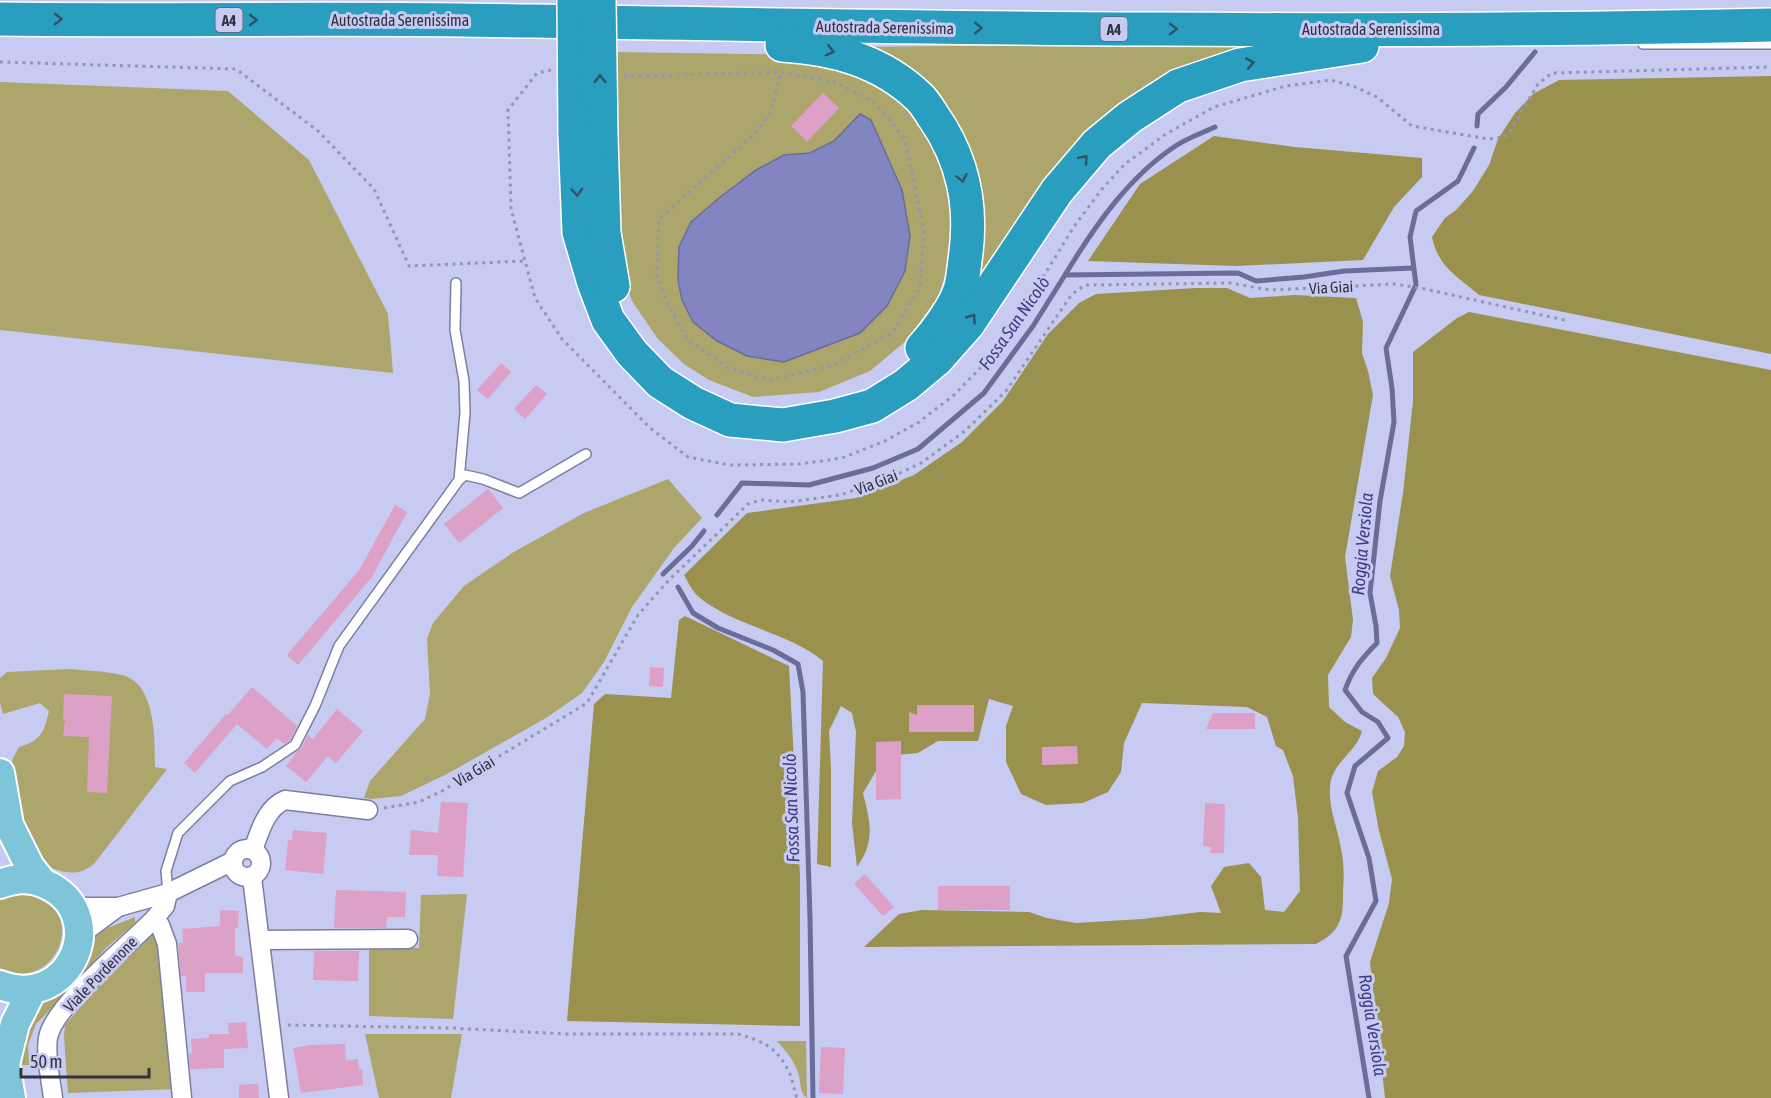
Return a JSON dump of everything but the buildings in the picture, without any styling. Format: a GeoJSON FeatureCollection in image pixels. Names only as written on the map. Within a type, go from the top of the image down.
{"type":"FeatureCollection","features":[{"type":"Feature","properties":{"kind":"highway"},"geometry":{"type":"LineString","coordinates":[[458,20],[689,41],[814,47],[856,58],[891,75],[921,99],[945,133],[959,165],[968,209],[967,247],[961,288],[936,333],[906,364],[856,395],[808,409],[768,408],[722,396],[700,387],[678,374],[650,348],[612,285],[588,135],[574,0]]}},
{"type":"Feature","properties":{"kind":"highway"},"geometry":{"type":"LineString","coordinates":[[599,0],[579,232],[608,320],[632,352],[660,382],[693,403],[730,420],[783,425],[835,416],[872,406],[906,385],[938,359],[968,324],[1057,191],[1096,144],[1130,117],[1178,86],[1240,65],[1346,47],[1440,38],[1583,30]]}},
{"type":"Feature","properties":{"kind":"highway","name":"Autostrada Serenissima"},"geometry":{"type":"LineString","coordinates":[[0,19],[458,20],[921,28],[1583,30],[1771,25]]}},
{"type":"Feature","properties":{"kind":"main road"},"geometry":{"type":"LineString","coordinates":[[0,773],[9,825],[6,854],[0,874]]}},
{"type":"Feature","properties":{"kind":"main road"},"geometry":{"type":"LineString","coordinates":[[9,825],[26,860],[42,882],[60,893],[70,905],[76,919],[79,936]]}},
{"type":"Feature","properties":{"kind":"main road"},"geometry":{"type":"LineString","coordinates":[[0,884],[22,879],[42,882]]}},
{"type":"Feature","properties":{"kind":"main road","name":"Viale Pordenone"},"geometry":{"type":"LineString","coordinates":[[32,990],[49,984],[65,972],[75,954],[79,936]]}},
{"type":"Feature","properties":{"kind":"main road"},"geometry":{"type":"LineString","coordinates":[[0,985],[14,990],[32,990]]}},
{"type":"Feature","properties":{"kind":"main road"},"geometry":{"type":"LineString","coordinates":[[11,1098],[3,1051],[21,1007],[32,990]]}},
{"type":"Feature","properties":{"kind":"street"},"geometry":{"type":"LineString","coordinates":[[253,850],[267,816],[275,804],[285,800],[368,810]]}},
{"type":"Feature","properties":{"kind":"street"},"geometry":{"type":"LineString","coordinates":[[70,905],[118,907],[168,893],[233,861],[240,851],[253,850]]}},
{"type":"Feature","properties":{"kind":"street"},"geometry":{"type":"LineString","coordinates":[[233,861],[238,874],[247,878],[252,877],[260,870],[262,861],[253,850]]}},
{"type":"Feature","properties":{"kind":"street"},"geometry":{"type":"LineString","coordinates":[[252,877],[279,1098]]}},
{"type":"Feature","properties":{"kind":"street","name":"Viale Pordenone"},"geometry":{"type":"LineString","coordinates":[[53,1098],[48,1039],[54,1023],[77,994],[154,919],[165,906],[168,893]]}},
{"type":"Feature","properties":{"kind":"street"},"geometry":{"type":"LineString","coordinates":[[79,936],[118,907]]}},
{"type":"Feature","properties":{"kind":"street"},"geometry":{"type":"LineString","coordinates":[[154,919],[160,925],[167,944],[182,1098]]}},
{"type":"Feature","properties":{"kind":"street"},"geometry":{"type":"LineString","coordinates":[[261,940],[408,939]]}},
{"type":"Feature","properties":{"kind":"lane"},"geometry":{"type":"LineString","coordinates":[[1634,44],[1771,44]]}},
{"type":"Feature","properties":{"kind":"lane"},"geometry":{"type":"LineString","coordinates":[[456,283],[454,330],[464,381],[465,413],[459,480]]}},
{"type":"Feature","properties":{"kind":"lane"},"geometry":{"type":"LineString","coordinates":[[168,893],[166,871],[178,833],[230,781],[262,767],[295,745],[315,706],[339,646],[459,480],[465,475],[483,479],[519,493],[586,454]]}},
{"type":"Feature","properties":{"kind":"path"},"geometry":{"type":"LineString","coordinates":[[0,62],[237,69],[318,131],[374,189],[409,266],[525,261]]}},
{"type":"Feature","properties":{"kind":"path"},"geometry":{"type":"LineString","coordinates":[[554,69],[537,73],[508,110],[511,209],[535,298],[562,339],[650,428],[688,457],[730,465],[800,464],[842,458],[885,441],[919,422],[954,395],[987,362],[1042,279],[1072,228],[1125,164],[1157,140],[1214,107],[1286,86],[1331,80],[1353,86],[1377,97],[1412,126],[1489,139],[1507,136],[1538,84],[1552,72],[1771,68]]}},
{"type":"Feature","properties":{"kind":"path"},"geometry":{"type":"LineString","coordinates":[[617,74],[639,76],[780,72],[835,82],[874,102],[905,139],[924,232],[920,287],[891,333],[831,366],[769,380],[729,368],[689,341],[668,305],[657,277],[659,219],[753,135],[770,114],[780,72]]}},
{"type":"Feature","properties":{"kind":"path","name":"Via Giai"},"geometry":{"type":"LineString","coordinates":[[368,810],[395,808],[419,802],[442,791],[587,703],[638,615],[668,581],[748,504],[761,500],[789,502],[840,495],[885,480],[921,463],[965,431],[1006,391],[1072,294],[1085,285],[1230,283],[1270,290],[1395,284],[1569,321]]}},
{"type":"Feature","properties":{"kind":"path"},"geometry":{"type":"LineString","coordinates":[[269,1025],[334,1024],[566,1034],[738,1034],[763,1041],[775,1051],[791,1076],[797,1098]]}},
{"type":"Feature","properties":{"kind":"shaded area"},"geometry":{"type":"Polygon","coordinates":[[[1305,42],[1183,70],[950,327],[967,162],[863,47],[1305,42]]]}},
{"type":"Feature","properties":{"kind":"shaded area"},"geometry":{"type":"Polygon","coordinates":[[[615,52],[825,55],[908,103],[933,137],[953,191],[954,247],[938,297],[907,340],[870,371],[819,392],[753,397],[709,380],[684,364],[658,339],[632,301],[619,266],[615,52]]]}},
{"type":"Feature","properties":{"kind":"shaded area"},"geometry":{"type":"Polygon","coordinates":[[[1771,76],[1771,354],[1479,295],[1450,270],[1439,256],[1432,237],[1445,218],[1456,210],[1473,191],[1489,165],[1498,139],[1515,113],[1533,94],[1559,80],[1771,76]]]}},
{"type":"Feature","properties":{"kind":"shaded area"},"geometry":{"type":"Polygon","coordinates":[[[0,82],[228,91],[309,160],[388,314],[393,373],[0,330],[0,82]]]}},
{"type":"Feature","properties":{"kind":"shaded area"},"geometry":{"type":"Polygon","coordinates":[[[1214,136],[1295,147],[1422,158],[1422,177],[1394,207],[1363,260],[1236,266],[1088,261],[1140,184],[1214,136]]]}},
{"type":"Feature","properties":{"kind":"shaded area"},"geometry":{"type":"Polygon","coordinates":[[[1227,288],[1250,298],[1295,295],[1356,298],[1363,322],[1362,353],[1373,395],[1345,557],[1353,620],[1351,637],[1328,675],[1329,707],[1345,722],[1362,731],[1355,745],[1335,770],[1330,786],[1332,812],[1341,845],[1343,868],[1341,919],[1329,935],[1316,944],[864,947],[899,914],[922,910],[1029,912],[1076,923],[1142,919],[1200,912],[1221,913],[1211,886],[1224,867],[1249,863],[1261,877],[1265,910],[1284,912],[1300,891],[1298,818],[1293,776],[1283,750],[1276,746],[1267,717],[1247,707],[1142,703],[1124,743],[1121,772],[1108,792],[1083,803],[1046,805],[1021,794],[1006,762],[1006,726],[1013,706],[989,699],[978,741],[938,741],[918,753],[885,756],[863,793],[870,831],[867,848],[857,867],[852,823],[856,732],[852,713],[841,706],[829,731],[831,867],[817,864],[823,661],[795,644],[713,607],[695,593],[684,575],[747,513],[856,498],[914,475],[962,442],[1003,401],[1048,334],[1079,303],[1096,294],[1227,288]]]}},
{"type":"Feature","properties":{"kind":"shaded area"},"geometry":{"type":"Polygon","coordinates":[[[1469,312],[1771,370],[1771,1098],[1385,1098],[1370,962],[1389,903],[1392,879],[1379,831],[1372,792],[1378,771],[1397,757],[1404,746],[1405,732],[1398,717],[1373,694],[1372,678],[1386,658],[1400,628],[1399,610],[1390,576],[1403,493],[1413,401],[1413,352],[1457,318],[1469,312]]]}},
{"type":"Feature","properties":{"kind":"shaded area"},"geometry":{"type":"Polygon","coordinates":[[[668,479],[702,518],[674,548],[632,607],[604,662],[582,693],[546,718],[447,774],[401,796],[364,798],[370,781],[425,719],[430,694],[427,639],[433,623],[464,586],[512,553],[584,513],[668,479]]]}},
{"type":"Feature","properties":{"kind":"shaded area"},"geometry":{"type":"Polygon","coordinates":[[[685,616],[789,666],[800,875],[800,1026],[567,1021],[594,704],[605,694],[671,698],[679,620],[685,616]]]}},
{"type":"Feature","properties":{"kind":"shaded area"},"geometry":{"type":"Polygon","coordinates":[[[70,669],[122,675],[133,680],[142,689],[154,728],[155,767],[167,769],[94,864],[84,870],[63,872],[44,864],[35,855],[24,826],[12,772],[13,760],[19,747],[37,739],[45,725],[49,711],[40,703],[3,714],[0,703],[0,678],[7,672],[70,669]]]}},
{"type":"Feature","properties":{"kind":"shaded area"},"geometry":{"type":"Polygon","coordinates":[[[21,891],[37,895],[54,907],[61,920],[62,936],[57,950],[48,963],[35,971],[19,974],[0,968],[0,897],[21,891]]]}},
{"type":"Feature","properties":{"kind":"shaded area"},"geometry":{"type":"Polygon","coordinates":[[[467,894],[453,1019],[369,1016],[369,947],[419,948],[421,895],[467,894]]]}},
{"type":"Feature","properties":{"kind":"shaded area"},"geometry":{"type":"Polygon","coordinates":[[[135,917],[135,923],[106,948],[36,1024],[28,1045],[29,1065],[22,1065],[27,1015],[98,932],[135,917]]]}},
{"type":"Feature","properties":{"kind":"shaded area"},"geometry":{"type":"Polygon","coordinates":[[[156,932],[166,1030],[170,1031],[176,1089],[68,1093],[65,1025],[104,979],[156,932]]]}},
{"type":"Feature","properties":{"kind":"shaded area"},"geometry":{"type":"Polygon","coordinates":[[[365,1034],[462,1034],[451,1098],[379,1098],[365,1034]]]}},
{"type":"Feature","properties":{"kind":"shaded area"},"geometry":{"type":"Polygon","coordinates":[[[777,1041],[806,1041],[807,1098],[802,1092],[793,1062],[777,1041]]]}},
{"type":"Feature","properties":{"kind":"water"},"geometry":{"type":"Polygon","coordinates":[[[860,114],[871,120],[902,190],[910,236],[905,271],[887,306],[860,333],[784,362],[747,356],[717,341],[693,322],[682,300],[678,280],[679,247],[691,222],[756,170],[784,155],[810,153],[834,141],[860,114]]]}},
{"type":"Feature","properties":{"kind":"waterway","name":"Roggia Versiola"},"geometry":{"type":"LineString","coordinates":[[1477,126],[1478,114],[1506,87],[1535,52]]}},
{"type":"Feature","properties":{"kind":"waterway"},"geometry":{"type":"LineString","coordinates":[[1065,275],[1101,221],[1143,172],[1177,145],[1215,127]]}},
{"type":"Feature","properties":{"kind":"waterway","name":"Roggia Versiola"},"geometry":{"type":"LineString","coordinates":[[1369,1098],[1346,956],[1376,901],[1369,858],[1347,793],[1355,766],[1388,738],[1378,722],[1362,712],[1345,690],[1358,665],[1377,643],[1370,593],[1380,501],[1394,422],[1386,348],[1416,285],[1410,237],[1416,211],[1458,181],[1474,148]]}},
{"type":"Feature","properties":{"kind":"waterway","name":"Fossa San Nicolò"},"geometry":{"type":"LineString","coordinates":[[717,515],[742,483],[809,485],[873,468],[918,449],[984,393],[1033,326],[1065,275],[1238,273],[1256,281],[1344,271],[1413,268]]}},
{"type":"Feature","properties":{"kind":"waterway","name":"Fossa San Nicolò"},"geometry":{"type":"LineString","coordinates":[[663,574],[704,531]]}},
{"type":"Feature","properties":{"kind":"waterway","name":"Fossa San Nicolò"},"geometry":{"type":"LineString","coordinates":[[678,587],[693,613],[718,628],[773,650],[798,664],[803,692],[813,1098]]}}]}
